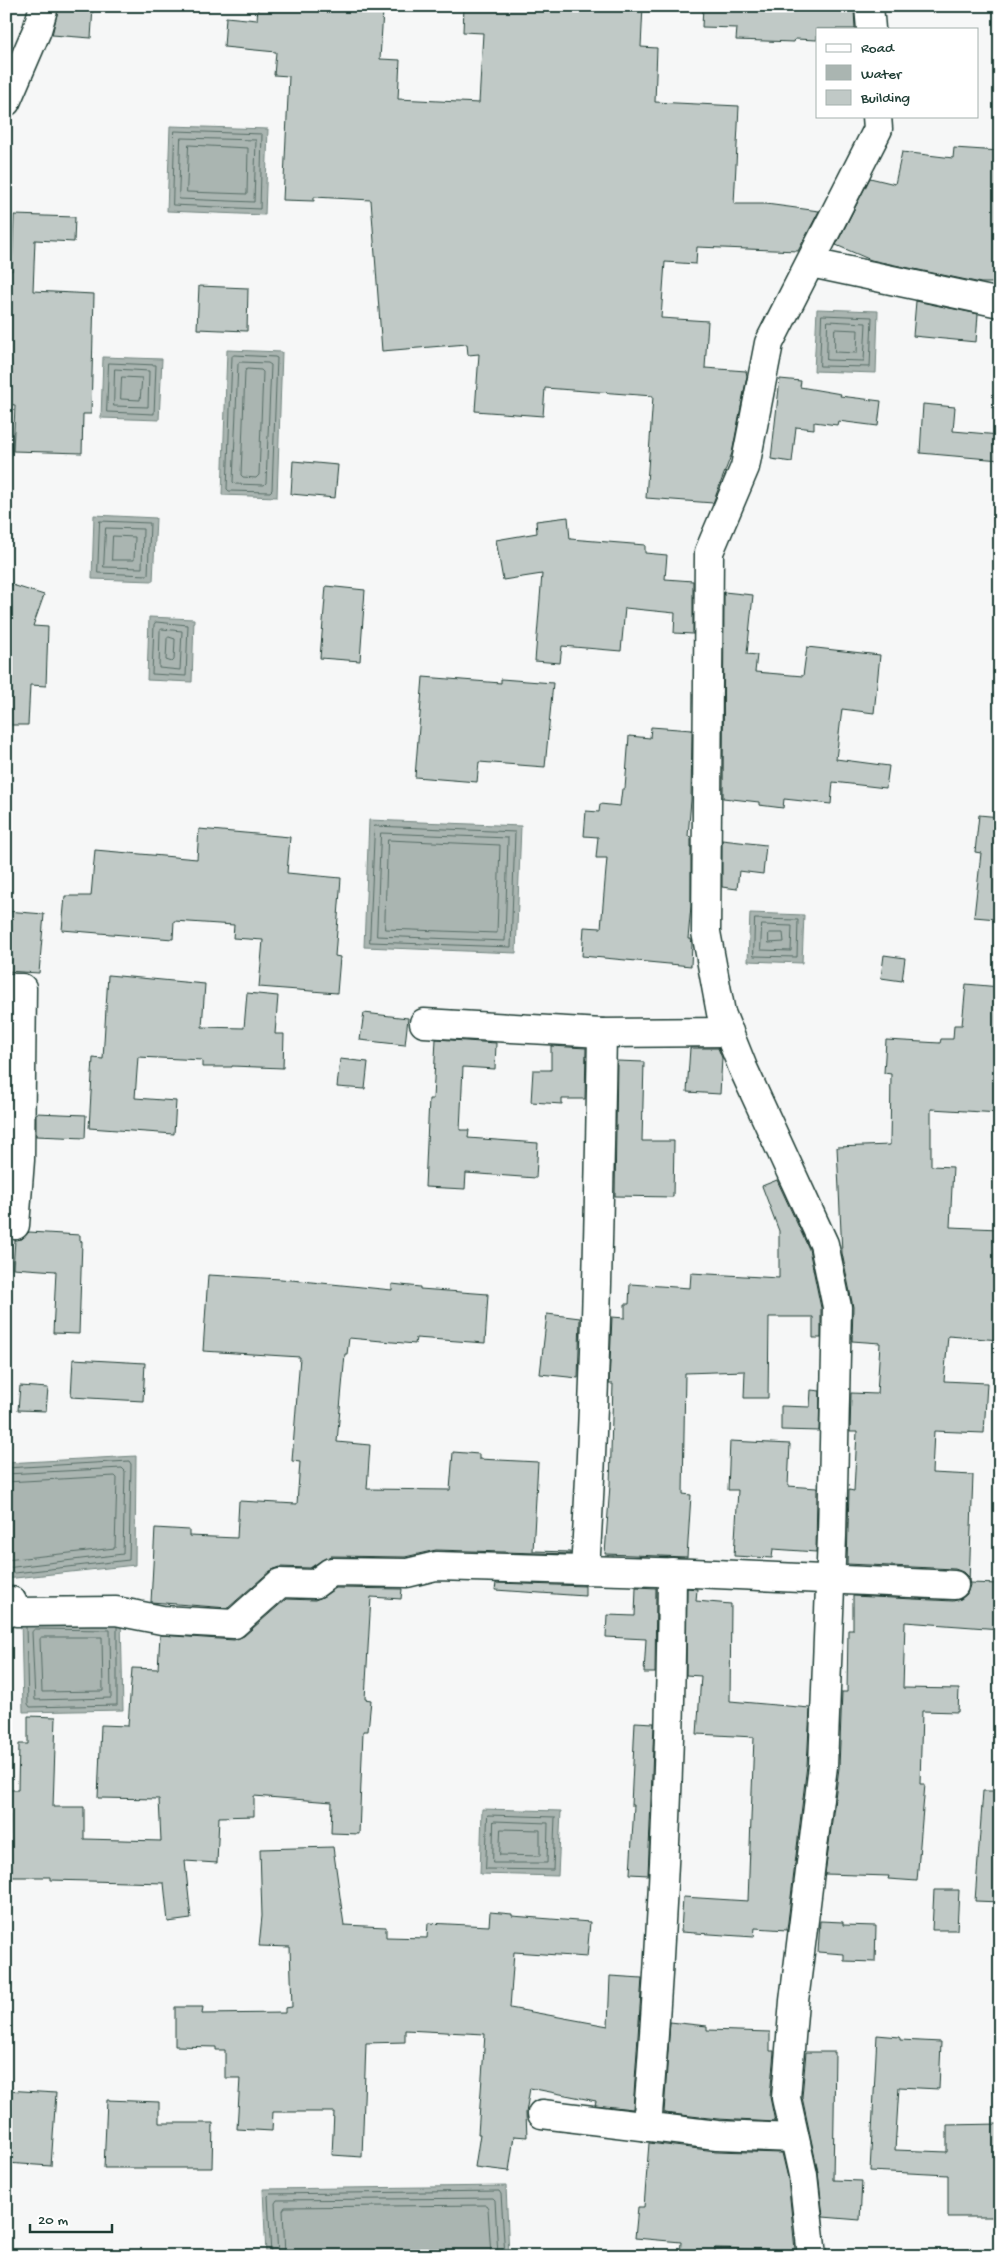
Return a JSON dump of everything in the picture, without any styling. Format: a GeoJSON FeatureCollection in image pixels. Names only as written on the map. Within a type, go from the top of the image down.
{"type":"FeatureCollection","features":[{"type":"Feature","properties":{"kind":"street"},"geometry":{"type":"LineString","coordinates":[[6,102],[37,30],[44,6]]}},
{"type":"Feature","properties":{"kind":"street"},"geometry":{"type":"LineString","coordinates":[[869,6],[871,28]]}},
{"type":"Feature","properties":{"kind":"street"},"geometry":{"type":"LineString","coordinates":[[812,2256],[802,2175],[786,2098],[794,2001],[823,1766],[838,1307],[824,1244],[721,1013],[706,932],[709,552],[746,467],[769,343],[878,129],[877,118]]}},
{"type":"Feature","properties":{"kind":"street"},"geometry":{"type":"LineString","coordinates":[[811,263],[1000,303]]}},
{"type":"Feature","properties":{"kind":"street"},"geometry":{"type":"LineString","coordinates":[[6,988],[22,988],[20,1160],[15,1225]]}},
{"type":"Feature","properties":{"kind":"street"},"geometry":{"type":"LineString","coordinates":[[424,1023],[602,1033],[729,1032]]}},
{"type":"Feature","properties":{"kind":"street"},"geometry":{"type":"LineString","coordinates":[[585,1570],[596,1346],[602,1033]]}},
{"type":"Feature","properties":{"kind":"street"},"geometry":{"type":"LineString","coordinates":[[6,1601],[12,1601],[16,1612],[116,1611],[162,1620],[234,1624],[280,1583],[315,1584],[331,1572],[407,1574],[436,1566],[672,1572],[954,1585]]}},
{"type":"Feature","properties":{"kind":"street"},"geometry":{"type":"LineString","coordinates":[[647,2126],[657,2006],[671,1699],[672,1572]]}},
{"type":"Feature","properties":{"kind":"street"},"geometry":{"type":"LineString","coordinates":[[542,2114],[717,2135],[794,2138]]}},
{"type":"Feature","properties":{"kind":"water"},"geometry":{"type":"Polygon","coordinates":[[[170,126],[268,129],[265,215],[167,211],[170,126]]]}},
{"type":"Feature","properties":{"kind":"water"},"geometry":{"type":"Polygon","coordinates":[[[817,309],[878,311],[876,373],[814,371],[817,309]]]}},
{"type":"Feature","properties":{"kind":"water"},"geometry":{"type":"Polygon","coordinates":[[[227,350],[282,352],[277,497],[222,495],[227,350]]]}},
{"type":"Feature","properties":{"kind":"water"},"geometry":{"type":"Polygon","coordinates":[[[103,357],[162,359],[159,420],[101,418],[103,357]]]}},
{"type":"Feature","properties":{"kind":"water"},"geometry":{"type":"Polygon","coordinates":[[[94,515],[156,518],[153,581],[92,579],[94,515]]]}},
{"type":"Feature","properties":{"kind":"water"},"geometry":{"type":"Polygon","coordinates":[[[149,617],[194,619],[192,682],[147,680],[149,617]]]}},
{"type":"Feature","properties":{"kind":"water"},"geometry":{"type":"Polygon","coordinates":[[[369,820],[521,826],[516,953],[364,947],[369,820]]]}},
{"type":"Feature","properties":{"kind":"water"},"geometry":{"type":"Polygon","coordinates":[[[750,913],[804,915],[802,963],[748,961],[750,913]]]}},
{"type":"Feature","properties":{"kind":"water"},"geometry":{"type":"Polygon","coordinates":[[[136,1456],[135,1565],[6,1579],[6,1463],[136,1456]]]}},
{"type":"Feature","properties":{"kind":"water"},"geometry":{"type":"Polygon","coordinates":[[[121,1617],[123,1710],[23,1712],[21,1618],[121,1617]]]}},
{"type":"Feature","properties":{"kind":"water"},"geometry":{"type":"Polygon","coordinates":[[[482,1809],[561,1811],[558,1876],[480,1874],[482,1809]]]}},
{"type":"Feature","properties":{"kind":"water"},"geometry":{"type":"Polygon","coordinates":[[[506,2186],[509,2256],[266,2256],[263,2189],[506,2186]]]}},
{"type":"Feature","properties":{"kind":"building"},"geometry":{"type":"Polygon","coordinates":[[[59,6],[93,7],[91,38],[52,35],[59,6]]]}},
{"type":"Feature","properties":{"kind":"building"},"geometry":{"type":"Polygon","coordinates":[[[258,6],[383,11],[380,59],[400,60],[398,99],[479,103],[483,33],[463,32],[464,6],[643,6],[641,47],[657,48],[655,102],[739,106],[734,204],[766,204],[819,211],[798,251],[697,247],[696,264],[665,262],[661,318],[708,321],[705,368],[746,371],[747,376],[732,453],[713,503],[646,498],[653,396],[545,388],[543,416],[475,411],[479,354],[468,355],[467,344],[382,351],[371,200],[314,197],[314,201],[283,200],[289,76],[274,75],[276,52],[224,47],[226,17],[257,20],[258,6]]]}},
{"type":"Feature","properties":{"kind":"building"},"geometry":{"type":"Polygon","coordinates":[[[703,6],[814,8],[814,6],[851,6],[851,10],[854,10],[855,28],[816,28],[816,40],[795,39],[794,42],[736,40],[737,28],[702,27],[703,6]]]}},
{"type":"Feature","properties":{"kind":"building"},"geometry":{"type":"Polygon","coordinates":[[[954,148],[1000,151],[998,283],[981,283],[871,260],[836,245],[870,178],[895,184],[902,152],[953,158],[954,148]]]}},
{"type":"Feature","properties":{"kind":"building"},"geometry":{"type":"Polygon","coordinates":[[[14,215],[75,217],[74,242],[35,240],[33,291],[94,294],[91,414],[83,414],[82,453],[13,451],[15,405],[6,404],[6,393],[9,270],[12,271],[14,215]]]}},
{"type":"Feature","properties":{"kind":"building"},"geometry":{"type":"Polygon","coordinates":[[[199,286],[248,288],[247,331],[197,329],[199,286]]]}},
{"type":"Feature","properties":{"kind":"building"},"geometry":{"type":"Polygon","coordinates":[[[916,301],[978,314],[976,342],[913,336],[916,301]]]}},
{"type":"Feature","properties":{"kind":"building"},"geometry":{"type":"Polygon","coordinates":[[[780,379],[801,381],[800,387],[841,394],[840,396],[881,401],[878,426],[838,421],[837,425],[814,422],[814,429],[796,427],[792,462],[771,459],[780,379]]]}},
{"type":"Feature","properties":{"kind":"building"},"geometry":{"type":"Polygon","coordinates":[[[923,404],[955,407],[953,431],[1000,435],[1000,460],[920,453],[923,404]]]}},
{"type":"Feature","properties":{"kind":"building"},"geometry":{"type":"Polygon","coordinates":[[[293,461],[338,465],[335,498],[291,494],[293,461]]]}},
{"type":"Feature","properties":{"kind":"building"},"geometry":{"type":"Polygon","coordinates":[[[568,517],[570,539],[645,545],[645,553],[667,555],[665,579],[693,581],[693,634],[674,633],[675,613],[625,608],[621,651],[562,646],[560,663],[535,661],[542,574],[503,580],[496,540],[537,533],[536,521],[568,517]]]}},
{"type":"Feature","properties":{"kind":"building"},"geometry":{"type":"Polygon","coordinates":[[[6,583],[44,595],[33,626],[48,627],[46,686],[30,685],[28,725],[6,725],[6,583]]]}},
{"type":"Feature","properties":{"kind":"building"},"geometry":{"type":"Polygon","coordinates":[[[326,586],[365,590],[360,661],[320,658],[326,586]]]}},
{"type":"Feature","properties":{"kind":"building"},"geometry":{"type":"Polygon","coordinates":[[[724,592],[753,595],[747,654],[757,655],[755,672],[803,676],[807,647],[880,655],[874,713],[842,709],[836,759],[889,766],[886,788],[833,782],[831,804],[784,799],[783,808],[759,805],[759,802],[723,798],[724,592]]]}},
{"type":"Feature","properties":{"kind":"building"},"geometry":{"type":"Polygon","coordinates":[[[423,677],[501,683],[501,679],[553,683],[545,767],[479,762],[477,782],[415,777],[423,677]]]}},
{"type":"Feature","properties":{"kind":"building"},"geometry":{"type":"Polygon","coordinates":[[[651,727],[692,730],[691,800],[688,836],[691,837],[691,906],[688,939],[691,939],[692,944],[691,966],[582,956],[584,927],[601,928],[607,858],[596,858],[598,837],[584,836],[586,811],[599,812],[600,804],[620,806],[622,789],[625,789],[629,736],[650,738],[651,727]]]}},
{"type":"Feature","properties":{"kind":"building"},"geometry":{"type":"Polygon","coordinates":[[[979,815],[1000,817],[1000,890],[997,919],[974,917],[981,853],[975,852],[979,815]]]}},
{"type":"Feature","properties":{"kind":"building"},"geometry":{"type":"Polygon","coordinates":[[[199,829],[290,837],[287,873],[341,878],[335,956],[340,957],[337,993],[259,987],[263,940],[233,938],[234,925],[174,921],[173,939],[62,930],[65,896],[91,896],[95,850],[197,859],[199,829]]]}},
{"type":"Feature","properties":{"kind":"building"},"geometry":{"type":"Polygon","coordinates":[[[722,840],[766,845],[763,874],[739,871],[737,889],[722,887],[722,840]]]}},
{"type":"Feature","properties":{"kind":"building"},"geometry":{"type":"Polygon","coordinates":[[[6,911],[44,914],[39,973],[6,971],[6,911]]]}},
{"type":"Feature","properties":{"kind":"building"},"geometry":{"type":"Polygon","coordinates":[[[884,955],[905,958],[902,981],[881,978],[884,955]]]}},
{"type":"Feature","properties":{"kind":"building"},"geometry":{"type":"Polygon","coordinates":[[[108,975],[205,984],[202,1027],[244,1028],[247,993],[278,996],[275,1034],[284,1034],[283,1068],[202,1067],[202,1060],[138,1057],[135,1098],[176,1101],[174,1134],[89,1128],[93,1058],[103,1059],[108,975]]]}},
{"type":"Feature","properties":{"kind":"building"},"geometry":{"type":"Polygon","coordinates":[[[966,984],[1000,987],[1000,1113],[931,1109],[931,1166],[953,1167],[950,1227],[1000,1229],[1000,1340],[948,1336],[944,1381],[987,1383],[984,1433],[934,1431],[932,1473],[973,1475],[969,1581],[963,1572],[955,1569],[847,1564],[849,1490],[854,1491],[857,1432],[850,1432],[851,1393],[877,1394],[880,1343],[852,1341],[853,1307],[842,1253],[837,1147],[890,1145],[891,1074],[884,1073],[886,1040],[940,1043],[941,1039],[953,1039],[954,1025],[962,1025],[966,984]]]}},
{"type":"Feature","properties":{"kind":"building"},"geometry":{"type":"Polygon","coordinates":[[[364,1013],[408,1018],[405,1045],[360,1040],[364,1013]]]}},
{"type":"Feature","properties":{"kind":"building"},"geometry":{"type":"Polygon","coordinates":[[[436,1039],[496,1043],[495,1069],[463,1067],[460,1130],[469,1130],[468,1138],[538,1143],[536,1178],[466,1173],[465,1189],[425,1187],[429,1099],[433,1099],[436,1039]]]}},
{"type":"Feature","properties":{"kind":"building"},"geometry":{"type":"Polygon","coordinates":[[[551,1046],[586,1048],[585,1099],[562,1099],[562,1104],[531,1102],[533,1070],[551,1070],[551,1046]]]}},
{"type":"Feature","properties":{"kind":"building"},"geometry":{"type":"Polygon","coordinates":[[[690,1048],[718,1048],[722,1058],[720,1094],[687,1092],[690,1048]]]}},
{"type":"Feature","properties":{"kind":"building"},"geometry":{"type":"Polygon","coordinates":[[[340,1059],[368,1062],[365,1089],[337,1087],[340,1059]]]}},
{"type":"Feature","properties":{"kind":"building"},"geometry":{"type":"Polygon","coordinates":[[[617,1061],[644,1062],[642,1141],[674,1141],[673,1197],[615,1196],[617,1061]]]}},
{"type":"Feature","properties":{"kind":"building"},"geometry":{"type":"Polygon","coordinates":[[[36,1113],[86,1115],[85,1138],[36,1136],[36,1113]]]}},
{"type":"Feature","properties":{"kind":"building"},"geometry":{"type":"Polygon","coordinates":[[[777,1180],[809,1249],[821,1308],[821,1338],[813,1338],[813,1317],[769,1317],[768,1398],[744,1398],[745,1371],[685,1373],[683,1494],[691,1495],[687,1557],[605,1554],[610,1485],[613,1384],[609,1384],[612,1317],[625,1318],[625,1304],[629,1304],[630,1284],[690,1288],[691,1273],[779,1278],[779,1231],[762,1186],[777,1180]]]}},
{"type":"Feature","properties":{"kind":"building"},"geometry":{"type":"Polygon","coordinates":[[[29,1232],[80,1235],[80,1241],[82,1241],[79,1334],[53,1333],[56,1271],[13,1268],[15,1240],[22,1239],[29,1232]]]}},
{"type":"Feature","properties":{"kind":"building"},"geometry":{"type":"Polygon","coordinates":[[[208,1275],[281,1279],[392,1290],[392,1284],[420,1287],[420,1289],[488,1294],[485,1343],[416,1338],[415,1344],[349,1338],[347,1354],[345,1354],[337,1442],[370,1445],[367,1489],[450,1490],[453,1452],[479,1454],[479,1459],[538,1462],[533,1551],[570,1552],[570,1554],[436,1550],[405,1557],[331,1556],[310,1568],[280,1567],[270,1571],[228,1608],[151,1602],[155,1528],[189,1530],[189,1536],[237,1538],[239,1501],[297,1504],[300,1462],[292,1461],[300,1357],[203,1351],[208,1275]]]}},
{"type":"Feature","properties":{"kind":"building"},"geometry":{"type":"Polygon","coordinates":[[[547,1314],[580,1318],[578,1378],[540,1374],[547,1314]]]}},
{"type":"Feature","properties":{"kind":"building"},"geometry":{"type":"Polygon","coordinates":[[[73,1359],[145,1363],[143,1401],[71,1397],[73,1359]]]}},
{"type":"Feature","properties":{"kind":"building"},"geometry":{"type":"Polygon","coordinates":[[[20,1386],[48,1388],[46,1411],[18,1410],[20,1386]]]}},
{"type":"Feature","properties":{"kind":"building"},"geometry":{"type":"Polygon","coordinates":[[[811,1390],[820,1391],[819,1431],[781,1430],[781,1406],[810,1407],[811,1390]]]}},
{"type":"Feature","properties":{"kind":"building"},"geometry":{"type":"Polygon","coordinates":[[[730,1441],[790,1444],[788,1486],[817,1488],[816,1552],[773,1549],[772,1558],[734,1556],[738,1490],[728,1490],[730,1441]]]}},
{"type":"Feature","properties":{"kind":"building"},"geometry":{"type":"Polygon","coordinates":[[[496,1583],[585,1586],[585,1596],[495,1590],[496,1583]]]}},
{"type":"Feature","properties":{"kind":"building"},"geometry":{"type":"Polygon","coordinates":[[[970,1583],[1000,1584],[1000,1629],[905,1622],[903,1688],[959,1689],[958,1712],[922,1711],[920,1784],[925,1784],[917,1881],[888,1879],[889,1876],[825,1874],[839,1768],[842,1692],[847,1692],[848,1630],[853,1630],[853,1596],[953,1601],[961,1599],[967,1594],[970,1583]]]}},
{"type":"Feature","properties":{"kind":"building"},"geometry":{"type":"Polygon","coordinates":[[[636,1587],[656,1588],[655,1673],[644,1673],[646,1639],[606,1637],[607,1615],[635,1616],[636,1587]]]}},
{"type":"Feature","properties":{"kind":"building"},"geometry":{"type":"Polygon","coordinates":[[[336,1588],[402,1589],[401,1599],[371,1597],[365,1699],[371,1700],[368,1731],[363,1731],[359,1834],[331,1833],[332,1802],[254,1796],[254,1816],[219,1817],[217,1863],[185,1861],[191,1919],[168,1922],[164,1883],[51,1880],[51,1877],[8,1877],[9,1815],[6,1815],[6,1790],[18,1790],[19,1744],[28,1744],[28,1716],[56,1717],[53,1807],[84,1807],[84,1839],[161,1841],[159,1799],[98,1798],[101,1725],[128,1726],[132,1668],[158,1669],[160,1635],[234,1640],[244,1636],[286,1599],[315,1600],[336,1588]]]}},
{"type":"Feature","properties":{"kind":"building"},"geometry":{"type":"Polygon","coordinates":[[[687,1588],[697,1589],[696,1601],[731,1604],[730,1701],[810,1708],[807,1765],[787,1930],[755,1928],[754,1937],[681,1932],[683,1897],[748,1901],[754,1737],[697,1734],[701,1676],[686,1675],[687,1588]]]}},
{"type":"Feature","properties":{"kind":"building"},"geometry":{"type":"Polygon","coordinates":[[[635,1722],[654,1723],[648,1875],[630,1874],[634,1805],[631,1805],[635,1722]]]}},
{"type":"Feature","properties":{"kind":"building"},"geometry":{"type":"Polygon","coordinates":[[[983,1791],[1000,1791],[1000,1902],[975,1901],[983,1791]]]}},
{"type":"Feature","properties":{"kind":"building"},"geometry":{"type":"Polygon","coordinates":[[[333,1847],[344,1925],[386,1927],[386,1937],[427,1938],[428,1923],[489,1926],[490,1912],[512,1914],[512,1916],[590,1922],[587,1957],[514,1952],[510,2008],[608,2026],[610,1976],[642,1978],[633,2109],[595,2105],[596,2101],[530,2088],[526,2113],[527,2137],[514,2136],[509,2171],[475,2167],[480,2134],[478,2134],[485,2034],[405,2030],[405,2042],[366,2043],[362,2157],[332,2155],[334,2112],[273,2112],[272,2131],[237,2129],[240,2078],[225,2078],[225,2050],[216,2050],[216,2047],[175,2046],[175,2007],[203,2007],[202,2014],[285,2013],[285,2008],[292,2007],[290,1947],[259,1946],[262,1916],[260,1849],[333,1847]]]}},
{"type":"Feature","properties":{"kind":"building"},"geometry":{"type":"Polygon","coordinates":[[[934,1890],[959,1890],[957,1930],[932,1930],[934,1890]]]}},
{"type":"Feature","properties":{"kind":"building"},"geometry":{"type":"Polygon","coordinates":[[[820,1921],[843,1922],[843,1925],[876,1926],[875,1962],[844,1961],[844,1954],[818,1952],[820,1921]]]}},
{"type":"Feature","properties":{"kind":"building"},"geometry":{"type":"Polygon","coordinates":[[[670,2022],[707,2026],[707,2030],[770,2032],[770,2051],[774,2051],[770,2097],[775,2122],[718,2119],[664,2113],[670,2022]]]}},
{"type":"Feature","properties":{"kind":"building"},"geometry":{"type":"Polygon","coordinates":[[[877,2035],[900,2037],[900,2040],[941,2042],[939,2089],[899,2087],[895,2150],[947,2152],[947,2125],[1000,2124],[999,2217],[948,2217],[948,2175],[870,2171],[877,2035]]]}},
{"type":"Feature","properties":{"kind":"building"},"geometry":{"type":"Polygon","coordinates":[[[806,2052],[835,2052],[833,2180],[862,2181],[860,2220],[823,2217],[818,2172],[802,2097],[806,2052]]]}},
{"type":"Feature","properties":{"kind":"building"},"geometry":{"type":"Polygon","coordinates":[[[6,2090],[56,2093],[51,2166],[6,2163],[6,2090]]]}},
{"type":"Feature","properties":{"kind":"building"},"geometry":{"type":"Polygon","coordinates":[[[107,2100],[159,2102],[159,2123],[213,2123],[212,2168],[104,2168],[107,2100]]]}},
{"type":"Feature","properties":{"kind":"building"},"geometry":{"type":"Polygon","coordinates":[[[649,2143],[716,2151],[782,2153],[788,2178],[795,2250],[715,2248],[715,2256],[680,2256],[681,2242],[635,2238],[638,2207],[644,2207],[649,2143]]]}}]}
